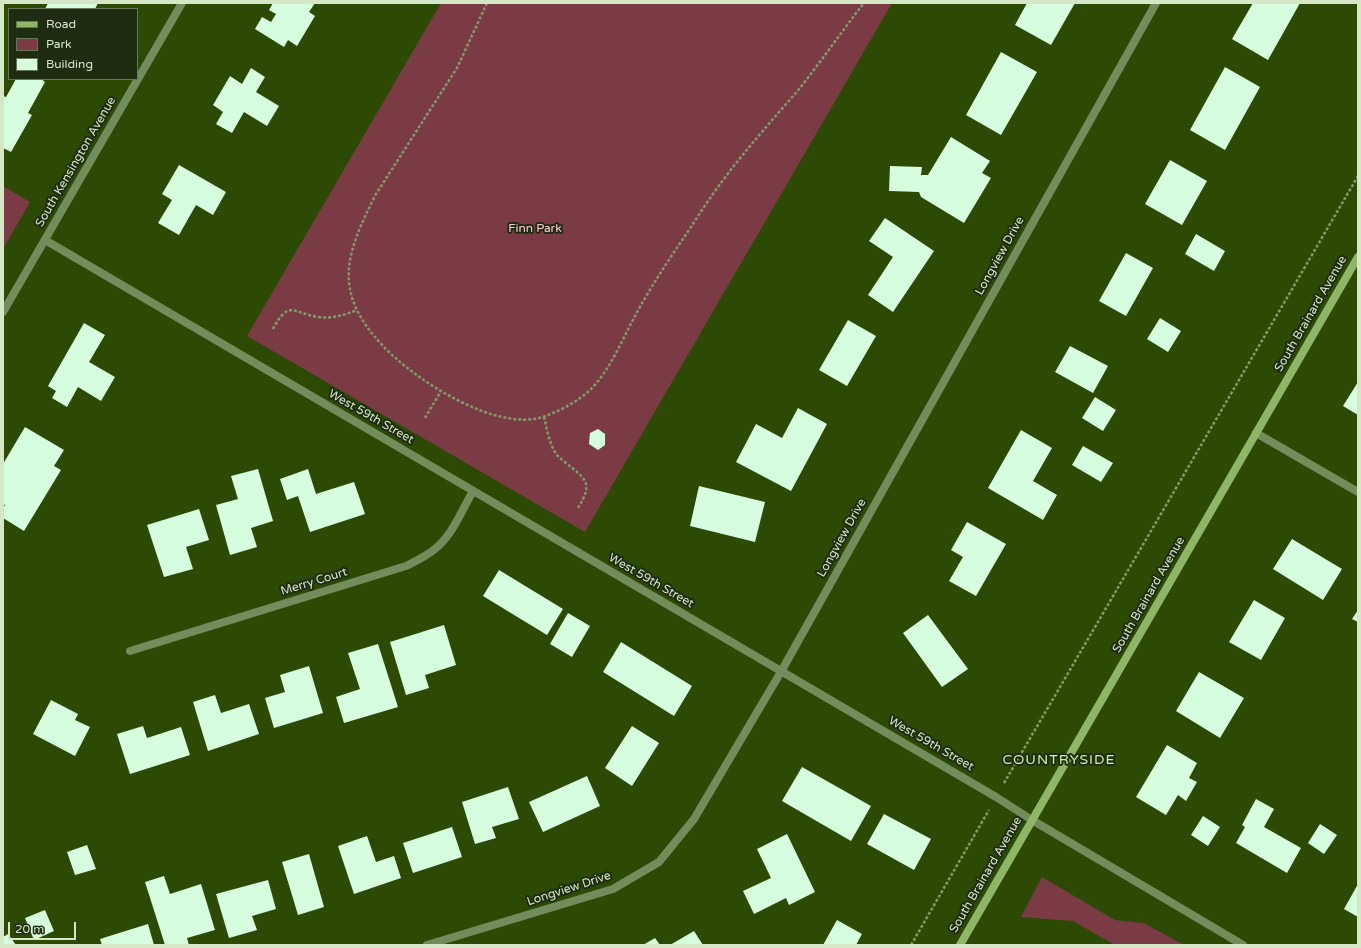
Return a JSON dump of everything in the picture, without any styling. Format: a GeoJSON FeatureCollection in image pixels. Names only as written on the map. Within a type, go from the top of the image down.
{"type":"FeatureCollection","features":[{"type":"Feature","properties":{"kind":"street","name":"South Kensington Avenue"},"geometry":{"type":"LineString","coordinates":[[138,79],[182,3]]}},
{"type":"Feature","properties":{"kind":"street","name":"Longview Drive"},"geometry":{"type":"LineString","coordinates":[[427,945],[614,889],[659,862],[694,819],[782,670],[1156,3]]}},
{"type":"Feature","properties":{"kind":"street","name":"South Kensington Avenue"},"geometry":{"type":"LineString","coordinates":[[3,312],[137,80]]}},
{"type":"Feature","properties":{"kind":"street","name":"West 59th Street"},"geometry":{"type":"LineString","coordinates":[[44,240],[472,491],[782,670],[1243,945]]}},
{"type":"Feature","properties":{"kind":"street","name":"South Brainard Avenue"},"geometry":{"type":"LineString","coordinates":[[960,945],[1358,257]]}},
{"type":"Feature","properties":{"kind":"street"},"geometry":{"type":"LineString","coordinates":[[1256,433],[1358,492]]}},
{"type":"Feature","properties":{"kind":"street","name":"Merry Court"},"geometry":{"type":"LineString","coordinates":[[130,651],[411,563],[422,558],[436,549],[447,536],[472,491]]}},
{"type":"Feature","properties":{"kind":"path"},"geometry":{"type":"LineString","coordinates":[[487,3],[457,68],[376,194],[357,232],[352,249],[348,276],[352,299],[363,323],[387,350],[402,364],[441,391],[482,412],[524,420],[544,417],[567,406],[581,397],[603,374],[651,288],[702,210],[746,151],[801,86],[864,3]]}},
{"type":"Feature","properties":{"kind":"path"},"geometry":{"type":"LineString","coordinates":[[911,945],[1358,176]]}},
{"type":"Feature","properties":{"kind":"path"},"geometry":{"type":"LineString","coordinates":[[273,329],[282,314],[288,311],[302,311],[318,317],[338,318],[357,310]]}},
{"type":"Feature","properties":{"kind":"path"},"geometry":{"type":"LineString","coordinates":[[425,418],[441,391]]}},
{"type":"Feature","properties":{"kind":"path"},"geometry":{"type":"LineString","coordinates":[[544,417],[551,443],[558,456],[580,475],[587,486],[586,492],[578,508]]}},
{"type":"Feature","properties":{"kind":"green space","name":"Finn Park"},"geometry":{"type":"Polygon","coordinates":[[[441,3],[892,3],[585,532],[247,336],[441,3]]]}},
{"type":"Feature","properties":{"kind":"green space"},"geometry":{"type":"Polygon","coordinates":[[[3,186],[30,202],[3,249],[3,186]]]}},
{"type":"Feature","properties":{"kind":"green space"},"geometry":{"type":"Polygon","coordinates":[[[1042,877],[1115,920],[1144,923],[1184,945],[1115,945],[1073,921],[1021,917],[1042,877]]]}},
{"type":"Feature","properties":{"kind":"building"},"geometry":{"type":"Polygon","coordinates":[[[48,3],[98,3],[96,8],[46,8],[48,3]]]}},
{"type":"Feature","properties":{"kind":"building"},"geometry":{"type":"Polygon","coordinates":[[[273,3],[315,3],[309,12],[315,16],[297,46],[288,40],[284,47],[255,29],[262,17],[271,22],[276,14],[269,10],[273,3]]]}},
{"type":"Feature","properties":{"kind":"building"},"geometry":{"type":"Polygon","coordinates":[[[1027,3],[1075,3],[1051,45],[1015,25],[1027,3]]]}},
{"type":"Feature","properties":{"kind":"building"},"geometry":{"type":"Polygon","coordinates":[[[1253,3],[1300,3],[1268,60],[1232,39],[1253,3]]]}},
{"type":"Feature","properties":{"kind":"building"},"geometry":{"type":"Polygon","coordinates":[[[1001,52],[1037,72],[1001,135],[966,115],[1001,52]]]}},
{"type":"Feature","properties":{"kind":"building"},"geometry":{"type":"Polygon","coordinates":[[[1225,67],[1260,87],[1225,150],[1190,130],[1225,67]]]}},
{"type":"Feature","properties":{"kind":"building"},"geometry":{"type":"Polygon","coordinates":[[[251,68],[265,77],[256,92],[279,106],[267,126],[244,112],[232,133],[216,124],[223,112],[213,105],[230,76],[242,84],[251,68]]]}},
{"type":"Feature","properties":{"kind":"building"},"geometry":{"type":"Polygon","coordinates":[[[15,80],[42,80],[45,82],[28,113],[32,115],[11,152],[3,148],[3,96],[6,97],[15,80]]]}},
{"type":"Feature","properties":{"kind":"building"},"geometry":{"type":"Polygon","coordinates":[[[951,137],[990,161],[982,173],[991,178],[964,223],[921,197],[919,192],[889,191],[890,166],[922,167],[921,175],[928,175],[951,137]]]}},
{"type":"Feature","properties":{"kind":"building"},"geometry":{"type":"Polygon","coordinates":[[[1170,160],[1207,181],[1182,225],[1145,204],[1170,160]]]}},
{"type":"Feature","properties":{"kind":"building"},"geometry":{"type":"Polygon","coordinates":[[[179,165],[226,192],[213,215],[196,205],[179,235],[158,223],[172,200],[162,194],[179,165]]]}},
{"type":"Feature","properties":{"kind":"building"},"geometry":{"type":"Polygon","coordinates":[[[885,218],[934,251],[893,312],[868,295],[893,257],[869,241],[885,218]]]}},
{"type":"Feature","properties":{"kind":"building"},"geometry":{"type":"Polygon","coordinates":[[[1196,234],[1225,251],[1214,271],[1185,254],[1196,234]]]}},
{"type":"Feature","properties":{"kind":"building"},"geometry":{"type":"Polygon","coordinates":[[[1126,253],[1153,268],[1126,316],[1099,301],[1126,253]]]}},
{"type":"Feature","properties":{"kind":"building"},"geometry":{"type":"Polygon","coordinates":[[[1160,318],[1181,331],[1168,352],[1147,339],[1160,318]]]}},
{"type":"Feature","properties":{"kind":"building"},"geometry":{"type":"Polygon","coordinates":[[[848,320],[876,336],[847,386],[819,370],[848,320]]]}},
{"type":"Feature","properties":{"kind":"building"},"geometry":{"type":"Polygon","coordinates":[[[84,323],[105,335],[89,362],[115,377],[101,401],[78,387],[67,407],[52,398],[56,391],[48,386],[84,323]]]}},
{"type":"Feature","properties":{"kind":"building"},"geometry":{"type":"Polygon","coordinates":[[[1070,346],[1108,366],[1093,393],[1055,372],[1070,346]]]}},
{"type":"Feature","properties":{"kind":"building"},"geometry":{"type":"Polygon","coordinates":[[[1358,382],[1358,415],[1343,406],[1358,382]]]}},
{"type":"Feature","properties":{"kind":"building"},"geometry":{"type":"Polygon","coordinates":[[[1095,397],[1116,410],[1103,431],[1082,418],[1095,397]]]}},
{"type":"Feature","properties":{"kind":"building"},"geometry":{"type":"Polygon","coordinates":[[[798,408],[827,424],[791,491],[736,462],[756,424],[782,438],[798,408]]]}},
{"type":"Feature","properties":{"kind":"building"},"geometry":{"type":"Polygon","coordinates":[[[25,427],[64,450],[54,466],[61,470],[24,531],[3,518],[3,509],[5,505],[3,504],[3,464],[25,427]]]}},
{"type":"Feature","properties":{"kind":"building"},"geometry":{"type":"Polygon","coordinates":[[[598,429],[605,434],[605,445],[598,450],[589,444],[590,433],[598,429]]]}},
{"type":"Feature","properties":{"kind":"building"},"geometry":{"type":"Polygon","coordinates":[[[1021,430],[1052,448],[1033,481],[1057,495],[1043,520],[988,488],[1021,430]]]}},
{"type":"Feature","properties":{"kind":"building"},"geometry":{"type":"Polygon","coordinates":[[[1083,446],[1113,463],[1101,482],[1072,465],[1083,446]]]}},
{"type":"Feature","properties":{"kind":"building"},"geometry":{"type":"Polygon","coordinates":[[[258,469],[273,521],[251,528],[257,547],[230,555],[216,505],[238,499],[231,476],[258,469]]]}},
{"type":"Feature","properties":{"kind":"building"},"geometry":{"type":"Polygon","coordinates":[[[308,469],[316,494],[354,482],[365,514],[310,532],[298,496],[287,500],[280,479],[308,469]]]}},
{"type":"Feature","properties":{"kind":"building"},"geometry":{"type":"Polygon","coordinates":[[[699,486],[765,502],[755,542],[690,526],[699,486]]]}},
{"type":"Feature","properties":{"kind":"building"},"geometry":{"type":"Polygon","coordinates":[[[199,509],[209,540],[186,547],[193,569],[164,577],[147,525],[199,509]]]}},
{"type":"Feature","properties":{"kind":"building"},"geometry":{"type":"Polygon","coordinates":[[[967,522],[1006,544],[976,596],[949,581],[963,557],[951,550],[967,522]]]}},
{"type":"Feature","properties":{"kind":"building"},"geometry":{"type":"Polygon","coordinates":[[[1292,539],[1342,569],[1323,600],[1273,569],[1292,539]]]}},
{"type":"Feature","properties":{"kind":"building"},"geometry":{"type":"Polygon","coordinates":[[[499,570],[563,609],[547,635],[483,596],[499,570]]]}},
{"type":"Feature","properties":{"kind":"building"},"geometry":{"type":"Polygon","coordinates":[[[1254,600],[1285,618],[1261,660],[1229,642],[1254,600]]]}},
{"type":"Feature","properties":{"kind":"building"},"geometry":{"type":"Polygon","coordinates":[[[1358,610],[1358,622],[1352,619],[1358,610]]]}},
{"type":"Feature","properties":{"kind":"building"},"geometry":{"type":"Polygon","coordinates":[[[568,613],[590,626],[572,657],[550,644],[568,613]]]}},
{"type":"Feature","properties":{"kind":"building"},"geometry":{"type":"Polygon","coordinates":[[[928,615],[968,669],[942,687],[903,633],[928,615]]]}},
{"type":"Feature","properties":{"kind":"building"},"geometry":{"type":"Polygon","coordinates":[[[444,625],[456,665],[425,675],[429,688],[406,695],[390,642],[444,625]]]}},
{"type":"Feature","properties":{"kind":"building"},"geometry":{"type":"Polygon","coordinates":[[[621,642],[692,686],[674,716],[603,672],[621,642]]]}},
{"type":"Feature","properties":{"kind":"building"},"geometry":{"type":"Polygon","coordinates":[[[378,644],[398,707],[344,723],[336,697],[360,689],[348,653],[378,644]]]}},
{"type":"Feature","properties":{"kind":"building"},"geometry":{"type":"Polygon","coordinates":[[[309,666],[323,713],[274,728],[265,698],[285,692],[280,675],[309,666]]]}},
{"type":"Feature","properties":{"kind":"building"},"geometry":{"type":"Polygon","coordinates":[[[1199,672],[1244,698],[1220,738],[1176,711],[1199,672]]]}},
{"type":"Feature","properties":{"kind":"building"},"geometry":{"type":"Polygon","coordinates":[[[215,695],[221,713],[249,704],[259,734],[208,751],[193,702],[215,695]]]}},
{"type":"Feature","properties":{"kind":"building"},"geometry":{"type":"Polygon","coordinates":[[[51,700],[78,714],[75,720],[90,727],[75,756],[33,734],[51,700]]]}},
{"type":"Feature","properties":{"kind":"building"},"geometry":{"type":"Polygon","coordinates":[[[143,726],[147,738],[181,727],[190,755],[130,774],[117,734],[143,726]]]}},
{"type":"Feature","properties":{"kind":"building"},"geometry":{"type":"Polygon","coordinates":[[[632,726],[659,743],[632,786],[605,768],[632,726]]]}},
{"type":"Feature","properties":{"kind":"building"},"geometry":{"type":"Polygon","coordinates":[[[1167,745],[1197,763],[1189,778],[1197,782],[1186,801],[1178,795],[1166,815],[1136,797],[1167,745]]]}},
{"type":"Feature","properties":{"kind":"building"},"geometry":{"type":"Polygon","coordinates":[[[802,767],[871,806],[851,841],[782,801],[802,767]]]}},
{"type":"Feature","properties":{"kind":"building"},"geometry":{"type":"Polygon","coordinates":[[[587,776],[600,806],[543,832],[529,802],[587,776]]]}},
{"type":"Feature","properties":{"kind":"building"},"geometry":{"type":"Polygon","coordinates":[[[508,787],[519,819],[492,827],[496,838],[475,844],[462,802],[508,787]]]}},
{"type":"Feature","properties":{"kind":"building"},"geometry":{"type":"Polygon","coordinates":[[[1256,799],[1274,809],[1264,827],[1301,848],[1287,873],[1236,843],[1245,827],[1242,825],[1256,799]]]}},
{"type":"Feature","properties":{"kind":"building"},"geometry":{"type":"Polygon","coordinates":[[[884,814],[931,839],[914,870],[867,844],[884,814]]]}},
{"type":"Feature","properties":{"kind":"building"},"geometry":{"type":"Polygon","coordinates":[[[1203,816],[1220,827],[1208,846],[1191,835],[1203,816]]]}},
{"type":"Feature","properties":{"kind":"building"},"geometry":{"type":"Polygon","coordinates":[[[1320,824],[1337,835],[1324,854],[1308,843],[1320,824]]]}},
{"type":"Feature","properties":{"kind":"building"},"geometry":{"type":"Polygon","coordinates":[[[452,827],[462,857],[413,873],[403,843],[452,827]]]}},
{"type":"Feature","properties":{"kind":"building"},"geometry":{"type":"Polygon","coordinates":[[[787,834],[815,892],[789,905],[786,898],[754,914],[743,891],[771,878],[757,849],[787,834]]]}},
{"type":"Feature","properties":{"kind":"building"},"geometry":{"type":"Polygon","coordinates":[[[367,836],[376,862],[394,856],[401,878],[354,894],[338,846],[367,836]]]}},
{"type":"Feature","properties":{"kind":"building"},"geometry":{"type":"Polygon","coordinates":[[[87,845],[96,869],[75,875],[67,852],[87,845]]]}},
{"type":"Feature","properties":{"kind":"building"},"geometry":{"type":"Polygon","coordinates":[[[309,854],[324,907],[298,915],[282,862],[309,854]]]}},
{"type":"Feature","properties":{"kind":"building"},"geometry":{"type":"Polygon","coordinates":[[[164,876],[170,894],[201,884],[215,930],[187,938],[189,945],[165,945],[145,882],[164,876]]]}},
{"type":"Feature","properties":{"kind":"building"},"geometry":{"type":"Polygon","coordinates":[[[268,880],[276,909],[252,916],[257,930],[229,938],[216,894],[268,880]]]}},
{"type":"Feature","properties":{"kind":"building"},"geometry":{"type":"Polygon","coordinates":[[[1358,884],[1358,917],[1344,909],[1358,884]]]}},
{"type":"Feature","properties":{"kind":"building"},"geometry":{"type":"Polygon","coordinates":[[[45,910],[54,931],[34,940],[25,918],[45,910]]]}},
{"type":"Feature","properties":{"kind":"building"},"geometry":{"type":"Polygon","coordinates":[[[837,920],[862,934],[856,945],[823,945],[837,920]]]}},
{"type":"Feature","properties":{"kind":"building"},"geometry":{"type":"Polygon","coordinates":[[[148,924],[154,945],[102,945],[100,939],[148,924]]]}},
{"type":"Feature","properties":{"kind":"building"},"geometry":{"type":"Polygon","coordinates":[[[694,931],[703,945],[670,945],[694,931]]]}},
{"type":"Feature","properties":{"kind":"building"},"geometry":{"type":"Polygon","coordinates":[[[8,934],[16,945],[3,945],[3,937],[8,934]]]}},
{"type":"Feature","properties":{"kind":"building"},"geometry":{"type":"Polygon","coordinates":[[[655,938],[660,945],[643,945],[655,938]]]}},
{"type":"Feature","properties":{"kind":"district","name":"COUNTRYSIDE"},"geometry":{"type":"Point","coordinates":[1059,760]}}]}
